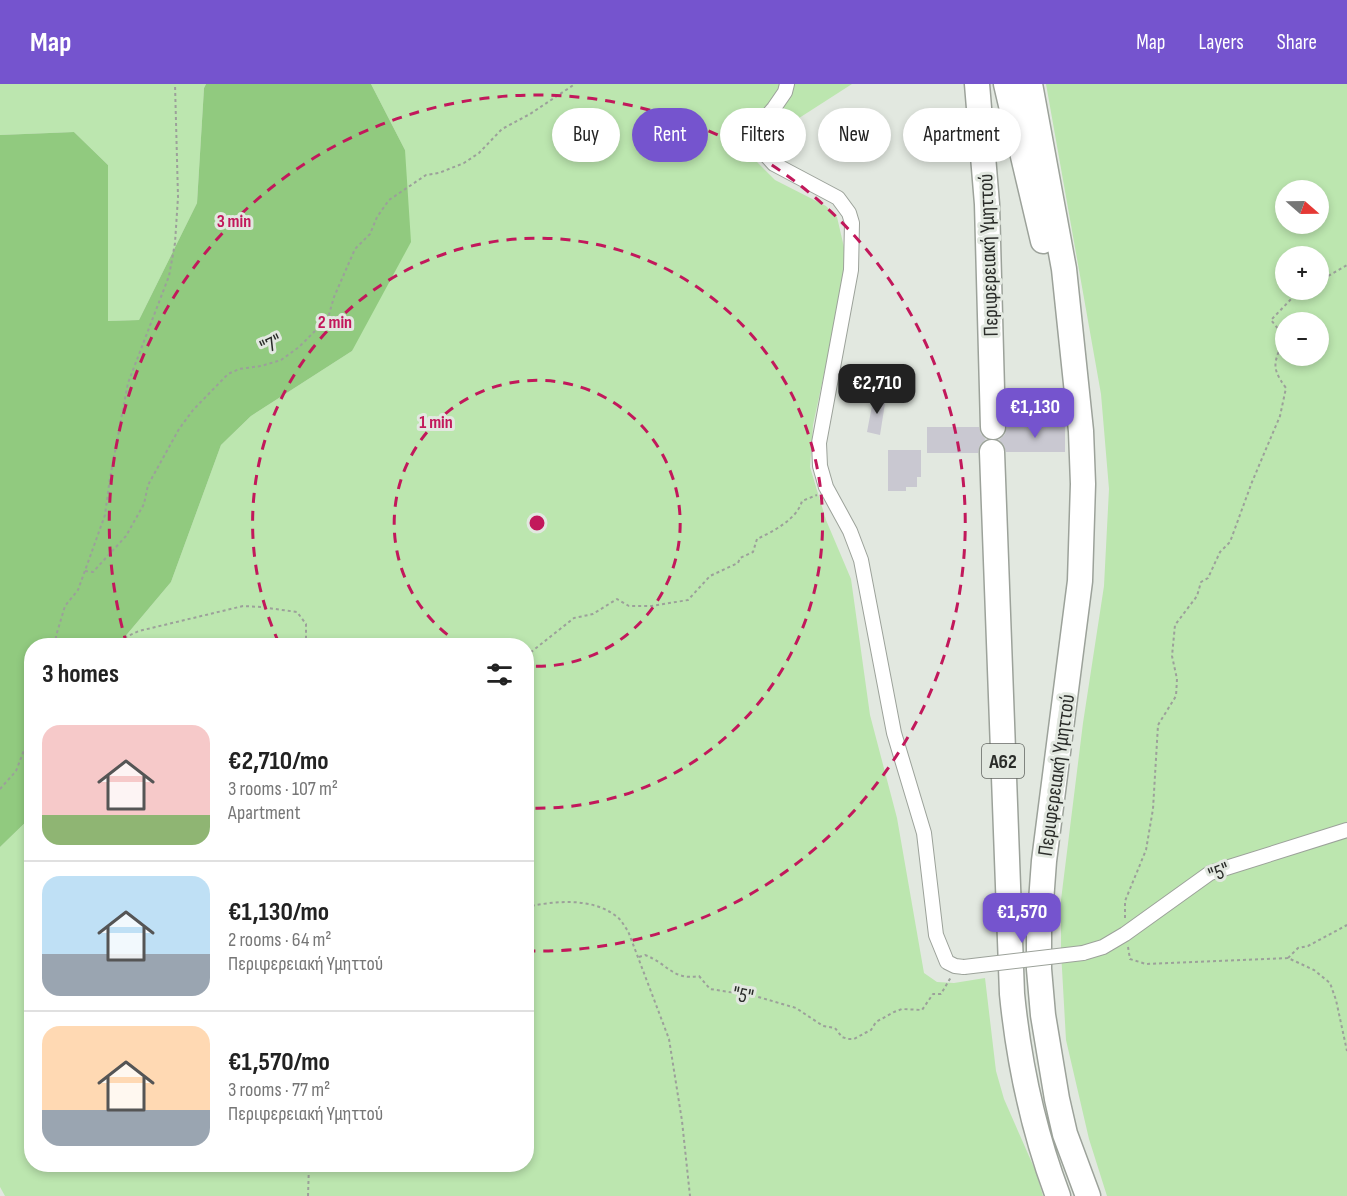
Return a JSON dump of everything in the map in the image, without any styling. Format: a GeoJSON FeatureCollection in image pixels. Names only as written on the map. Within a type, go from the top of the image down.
{"type":"FeatureCollection","features":[{"type":"Feature","properties":{"kind":"highway","name":"Περιφερειακή Υμηττού"},"geometry":{"type":"LineString","coordinates":[[977,84],[987,204],[993,427]]}},
{"type":"Feature","properties":{"kind":"highway"},"geometry":{"type":"LineString","coordinates":[[1006,84],[1057,301],[1071,348]]}},
{"type":"Feature","properties":{"kind":"highway"},"geometry":{"type":"LineString","coordinates":[[1030,84],[1064,269],[1071,348]]}},
{"type":"Feature","properties":{"kind":"highway","name":"Περιφερειακή Υμηττού"},"geometry":{"type":"LineString","coordinates":[[1071,348],[1081,431],[1083,524],[1073,646],[1044,861],[1039,969],[1043,1015],[1057,1099],[1065,1134],[1088,1196]]}},
{"type":"Feature","properties":{"kind":"highway","name":"Περιφερειακή Υμηττού"},"geometry":{"type":"LineString","coordinates":[[992,452],[1012,994],[1021,1070],[1037,1136],[1058,1196]]}},
{"type":"Feature","properties":{"kind":"street"},"geometry":{"type":"LineString","coordinates":[[787,84],[785,92],[762,122],[760,141],[763,153],[774,164],[838,198],[849,213],[852,223],[851,270],[819,443],[820,466],[826,487],[850,531],[861,560],[894,733],[924,833],[936,935],[947,962],[960,966]]}},
{"type":"Feature","properties":{"kind":"street","name":"\"5\""},"geometry":{"type":"LineString","coordinates":[[960,966],[1083,953],[1103,947],[1125,934],[1209,873],[1347,830]]}},
{"type":"Feature","properties":{"kind":"path"},"geometry":{"type":"LineString","coordinates":[[56,638],[65,606],[78,590],[105,516],[128,383],[169,276],[175,243],[178,197],[175,84]]}},
{"type":"Feature","properties":{"kind":"path","name":"\"7\""},"geometry":{"type":"LineString","coordinates":[[85,571],[93,572],[126,536],[144,504],[148,485],[179,429],[193,410],[228,374],[239,369],[281,360],[299,347],[328,318],[334,297],[355,249],[370,234],[377,217],[389,200],[426,175],[439,173],[464,163],[478,153],[502,129],[530,114],[574,84]]}},
{"type":"Feature","properties":{"kind":"path"},"geometry":{"type":"LineString","coordinates":[[1329,276],[1347,265]]}},
{"type":"Feature","properties":{"kind":"path"},"geometry":{"type":"LineString","coordinates":[[1290,300],[1271,320],[1284,336],[1276,358],[1275,373],[1286,388],[1281,416],[1252,482],[1230,542],[1220,552],[1208,578],[1201,582],[1197,596],[1175,626],[1172,656],[1177,679],[1176,696],[1158,725],[1153,809],[1146,850],[1125,901],[1125,934],[1130,959],[1146,964],[1288,958],[1314,970],[1330,983],[1347,1051]]}},
{"type":"Feature","properties":{"kind":"path"},"geometry":{"type":"LineString","coordinates":[[534,650],[574,618],[593,614],[617,599],[629,606],[652,606],[688,600],[710,576],[731,567],[738,563],[740,558],[753,552],[757,539],[777,530],[799,510],[802,501],[818,495],[826,487]]}},
{"type":"Feature","properties":{"kind":"path"},"geometry":{"type":"LineString","coordinates":[[124,638],[138,632],[215,612],[252,606],[297,612],[306,624],[306,638]]}},
{"type":"Feature","properties":{"kind":"path"},"geometry":{"type":"LineString","coordinates":[[0,789],[16,771],[24,750]]}},
{"type":"Feature","properties":{"kind":"path"},"geometry":{"type":"LineString","coordinates":[[534,906],[564,902],[584,903],[617,916],[628,931],[669,1040],[682,1121],[690,1196]]}},
{"type":"Feature","properties":{"kind":"path"},"geometry":{"type":"LineString","coordinates":[[1288,958],[1298,948],[1308,946],[1347,925]]}},
{"type":"Feature","properties":{"kind":"path","name":"\"5\""},"geometry":{"type":"LineString","coordinates":[[639,957],[645,955],[652,957],[680,976],[688,978],[699,976],[710,988],[789,1005],[823,1026],[834,1028],[842,1037],[848,1039],[854,1039],[871,1030],[876,1022],[894,1012],[902,1009],[922,1010],[933,994],[941,994],[960,966]]}},
{"type":"Feature","properties":{"kind":"path"},"geometry":{"type":"LineString","coordinates":[[308,1196],[309,1172]]}},
{"type":"Feature","properties":{"kind":"green space"},"geometry":{"type":"Polygon","coordinates":[[[0,84],[206,84],[197,203],[139,320],[108,321],[108,165],[74,132],[0,135],[0,84]]]}},
{"type":"Feature","properties":{"kind":"green space"},"geometry":{"type":"Polygon","coordinates":[[[206,84],[371,84],[405,150],[411,242],[352,351],[251,416],[221,445],[171,582],[124,638],[24,638],[24,824],[0,847],[0,135],[74,132],[108,165],[108,321],[139,320],[197,203],[206,84]]]}},
{"type":"Feature","properties":{"kind":"green space"},"geometry":{"type":"Polygon","coordinates":[[[371,84],[852,84],[806,114],[806,108],[720,108],[720,162],[757,162],[775,180],[826,206],[837,217],[846,256],[838,309],[813,425],[810,467],[826,520],[851,579],[870,715],[897,818],[924,973],[937,982],[954,983],[985,978],[996,1071],[1004,1099],[1036,1172],[1043,1196],[5,1196],[0,1187],[0,847],[24,824],[24,1172],[534,1172],[534,638],[124,638],[171,582],[221,445],[251,416],[352,351],[405,150],[371,84]]]}},
{"type":"Feature","properties":{"kind":"green space"},"geometry":{"type":"Polygon","coordinates":[[[1046,84],[1347,84],[1347,1196],[1107,1196],[1089,1139],[1066,1040],[1061,951],[1061,900],[1083,723],[1104,586],[1109,489],[1101,394],[1046,84]]]}},
{"type":"Feature","properties":{"kind":"building"},"geometry":{"type":"Polygon","coordinates":[[[874,395],[886,397],[880,435],[867,432],[874,395]]]}},
{"type":"Feature","properties":{"kind":"building"},"geometry":{"type":"Polygon","coordinates":[[[1065,426],[1065,452],[1006,452],[999,440],[1005,434],[1007,427],[1065,426]]]}},
{"type":"Feature","properties":{"kind":"building"},"geometry":{"type":"Polygon","coordinates":[[[927,427],[979,427],[986,439],[980,445],[978,453],[927,453],[927,427]]]}},
{"type":"Feature","properties":{"kind":"building"},"geometry":{"type":"Polygon","coordinates":[[[888,450],[921,450],[921,477],[917,477],[917,487],[906,487],[906,491],[888,491],[888,450]]]}}]}
